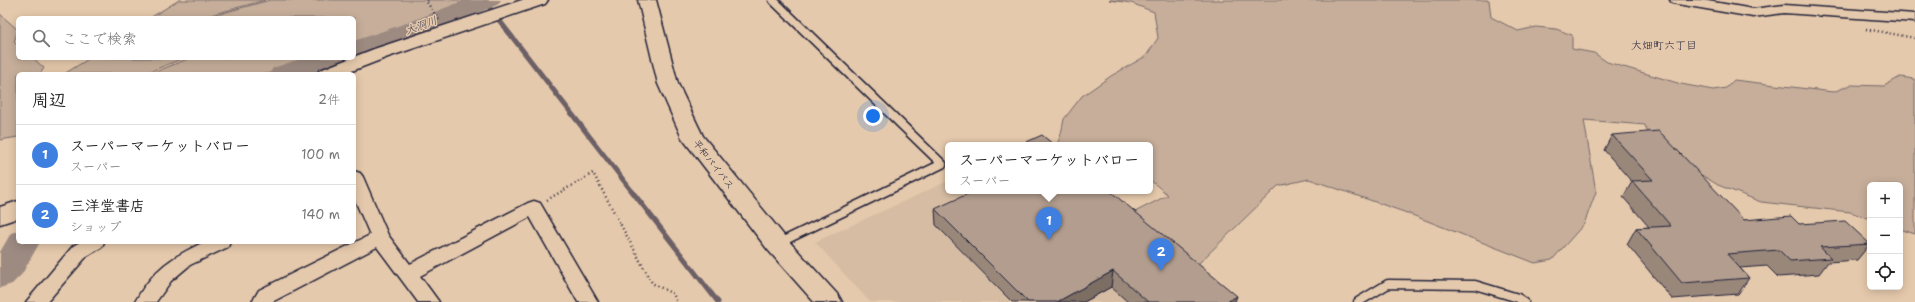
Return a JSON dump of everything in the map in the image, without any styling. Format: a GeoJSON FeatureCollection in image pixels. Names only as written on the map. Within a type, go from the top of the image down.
{"type":"FeatureCollection","features":[{"type":"Feature","properties":{"kind":"highway","name":"平和バイパス"},"geometry":{"type":"LineString","coordinates":[[648,0],[668,84],[693,138],[777,244],[829,302]]}},
{"type":"Feature","properties":{"kind":"street"},"geometry":{"type":"LineString","coordinates":[[1677,0],[1753,13],[1784,9],[1915,18]]}},
{"type":"Feature","properties":{"kind":"street"},"geometry":{"type":"LineString","coordinates":[[332,72],[381,53],[534,2]]}},
{"type":"Feature","properties":{"kind":"street"},"geometry":{"type":"LineString","coordinates":[[356,184],[380,238],[429,302]]}},
{"type":"Feature","properties":{"kind":"street"},"geometry":{"type":"LineString","coordinates":[[407,274],[534,207],[588,302]]}},
{"type":"Feature","properties":{"kind":"street"},"geometry":{"type":"LineString","coordinates":[[0,216],[16,210]]}},
{"type":"Feature","properties":{"kind":"street"},"geometry":{"type":"LineString","coordinates":[[262,302],[266,295],[380,238]]}},
{"type":"Feature","properties":{"kind":"street"},"geometry":{"type":"LineString","coordinates":[[36,302],[80,251],[92,244]]}},
{"type":"Feature","properties":{"kind":"street"},"geometry":{"type":"LineString","coordinates":[[145,302],[164,276],[183,260],[217,244]]}},
{"type":"Feature","properties":{"kind":"lane"},"geometry":{"type":"LineString","coordinates":[[773,0],[942,164],[777,244]]}},
{"type":"Feature","properties":{"kind":"lane"},"geometry":{"type":"LineString","coordinates":[[1358,302],[1388,284],[1396,284],[1475,285],[1518,298],[1524,302]]}},
{"type":"Feature","properties":{"kind":"path"},"geometry":{"type":"LineString","coordinates":[[428,0],[426,1],[441,23]]}},
{"type":"Feature","properties":{"kind":"path"},"geometry":{"type":"LineString","coordinates":[[534,207],[594,173],[652,282],[673,294],[677,302]]}},
{"type":"Feature","properties":{"kind":"shaded area"},"geometry":{"type":"Polygon","coordinates":[[[179,0],[265,0],[207,16],[153,16],[179,0]]]}},
{"type":"Feature","properties":{"kind":"shaded area"},"geometry":{"type":"Polygon","coordinates":[[[270,0],[467,0],[406,28],[356,45],[356,16],[212,16],[270,0]]]}},
{"type":"Feature","properties":{"kind":"shaded area"},"geometry":{"type":"Polygon","coordinates":[[[1109,0],[1489,0],[1491,17],[1518,31],[1536,27],[1556,29],[1572,35],[1572,49],[1594,53],[1607,62],[1681,84],[1713,90],[1726,88],[1734,80],[1833,92],[1851,85],[1884,86],[1900,77],[1915,79],[1915,234],[1903,230],[1903,182],[1867,182],[1867,218],[1850,212],[1761,202],[1718,185],[1652,145],[1645,125],[1584,120],[1596,192],[1584,224],[1552,260],[1535,263],[1407,213],[1309,179],[1278,186],[1195,267],[1129,215],[1168,195],[1153,182],[1153,142],[1058,142],[1064,119],[1082,96],[1111,76],[1146,56],[1158,38],[1154,12],[1131,3],[1109,0]]]}},
{"type":"Feature","properties":{"kind":"shaded area"},"geometry":{"type":"Polygon","coordinates":[[[0,14],[16,28],[14,42],[16,44],[16,60],[35,60],[44,68],[41,72],[16,72],[16,137],[0,140],[0,14]]]}},
{"type":"Feature","properties":{"kind":"shaded area"},"geometry":{"type":"Polygon","coordinates":[[[87,60],[179,60],[149,72],[67,72],[87,60]]]}},
{"type":"Feature","properties":{"kind":"shaded area"},"geometry":{"type":"Polygon","coordinates":[[[185,60],[314,60],[280,72],[155,72],[185,60]]]}},
{"type":"Feature","properties":{"kind":"shaded area"},"geometry":{"type":"Polygon","coordinates":[[[945,182],[945,194],[1097,194],[1227,302],[870,302],[815,242],[945,182]]]}},
{"type":"Feature","properties":{"kind":"building"},"geometry":{"type":"Polygon","coordinates":[[[1659,131],[1744,220],[1791,216],[1799,224],[1845,221],[1867,241],[1867,244],[1820,247],[1831,258],[1790,261],[1779,250],[1727,254],[1749,278],[1682,283],[1636,228],[1671,226],[1632,181],[1653,180],[1612,135],[1659,131]]]}},
{"type":"Feature","properties":{"kind":"building"},"geometry":{"type":"Polygon","coordinates":[[[1042,135],[1050,142],[1027,142],[1042,135]]]}},
{"type":"Feature","properties":{"kind":"building"},"geometry":{"type":"Polygon","coordinates":[[[968,194],[1114,194],[1237,296],[1227,302],[1148,302],[1113,271],[1057,302],[1028,302],[935,209],[968,194]]]}},
{"type":"Feature","properties":{"kind":"waterway","name":"大洞川"},"geometry":{"type":"LineString","coordinates":[[356,49],[421,27],[488,0]]}},
{"type":"Feature","properties":{"kind":"waterway"},"geometry":{"type":"LineString","coordinates":[[485,2],[718,302]]}},
{"type":"Feature","properties":{"kind":"waterway","name":"大洞川"},"geometry":{"type":"LineString","coordinates":[[289,72],[324,60]]}},
{"type":"Feature","properties":{"kind":"waterway","name":"大洞川"},"geometry":{"type":"LineString","coordinates":[[0,275],[10,265],[22,244]]}},
{"type":"Feature","properties":{"kind":"place","name":"スーパーマーケットバロー"},"geometry":{"type":"Point","coordinates":[1049,240]}},
{"type":"Feature","properties":{"kind":"place","name":"三洋堂書店"},"geometry":{"type":"Point","coordinates":[1161,271]}},
{"type":"Feature","properties":{"kind":"district","name":"大畑町六丁目"},"geometry":{"type":"Point","coordinates":[1664,45]}}]}
